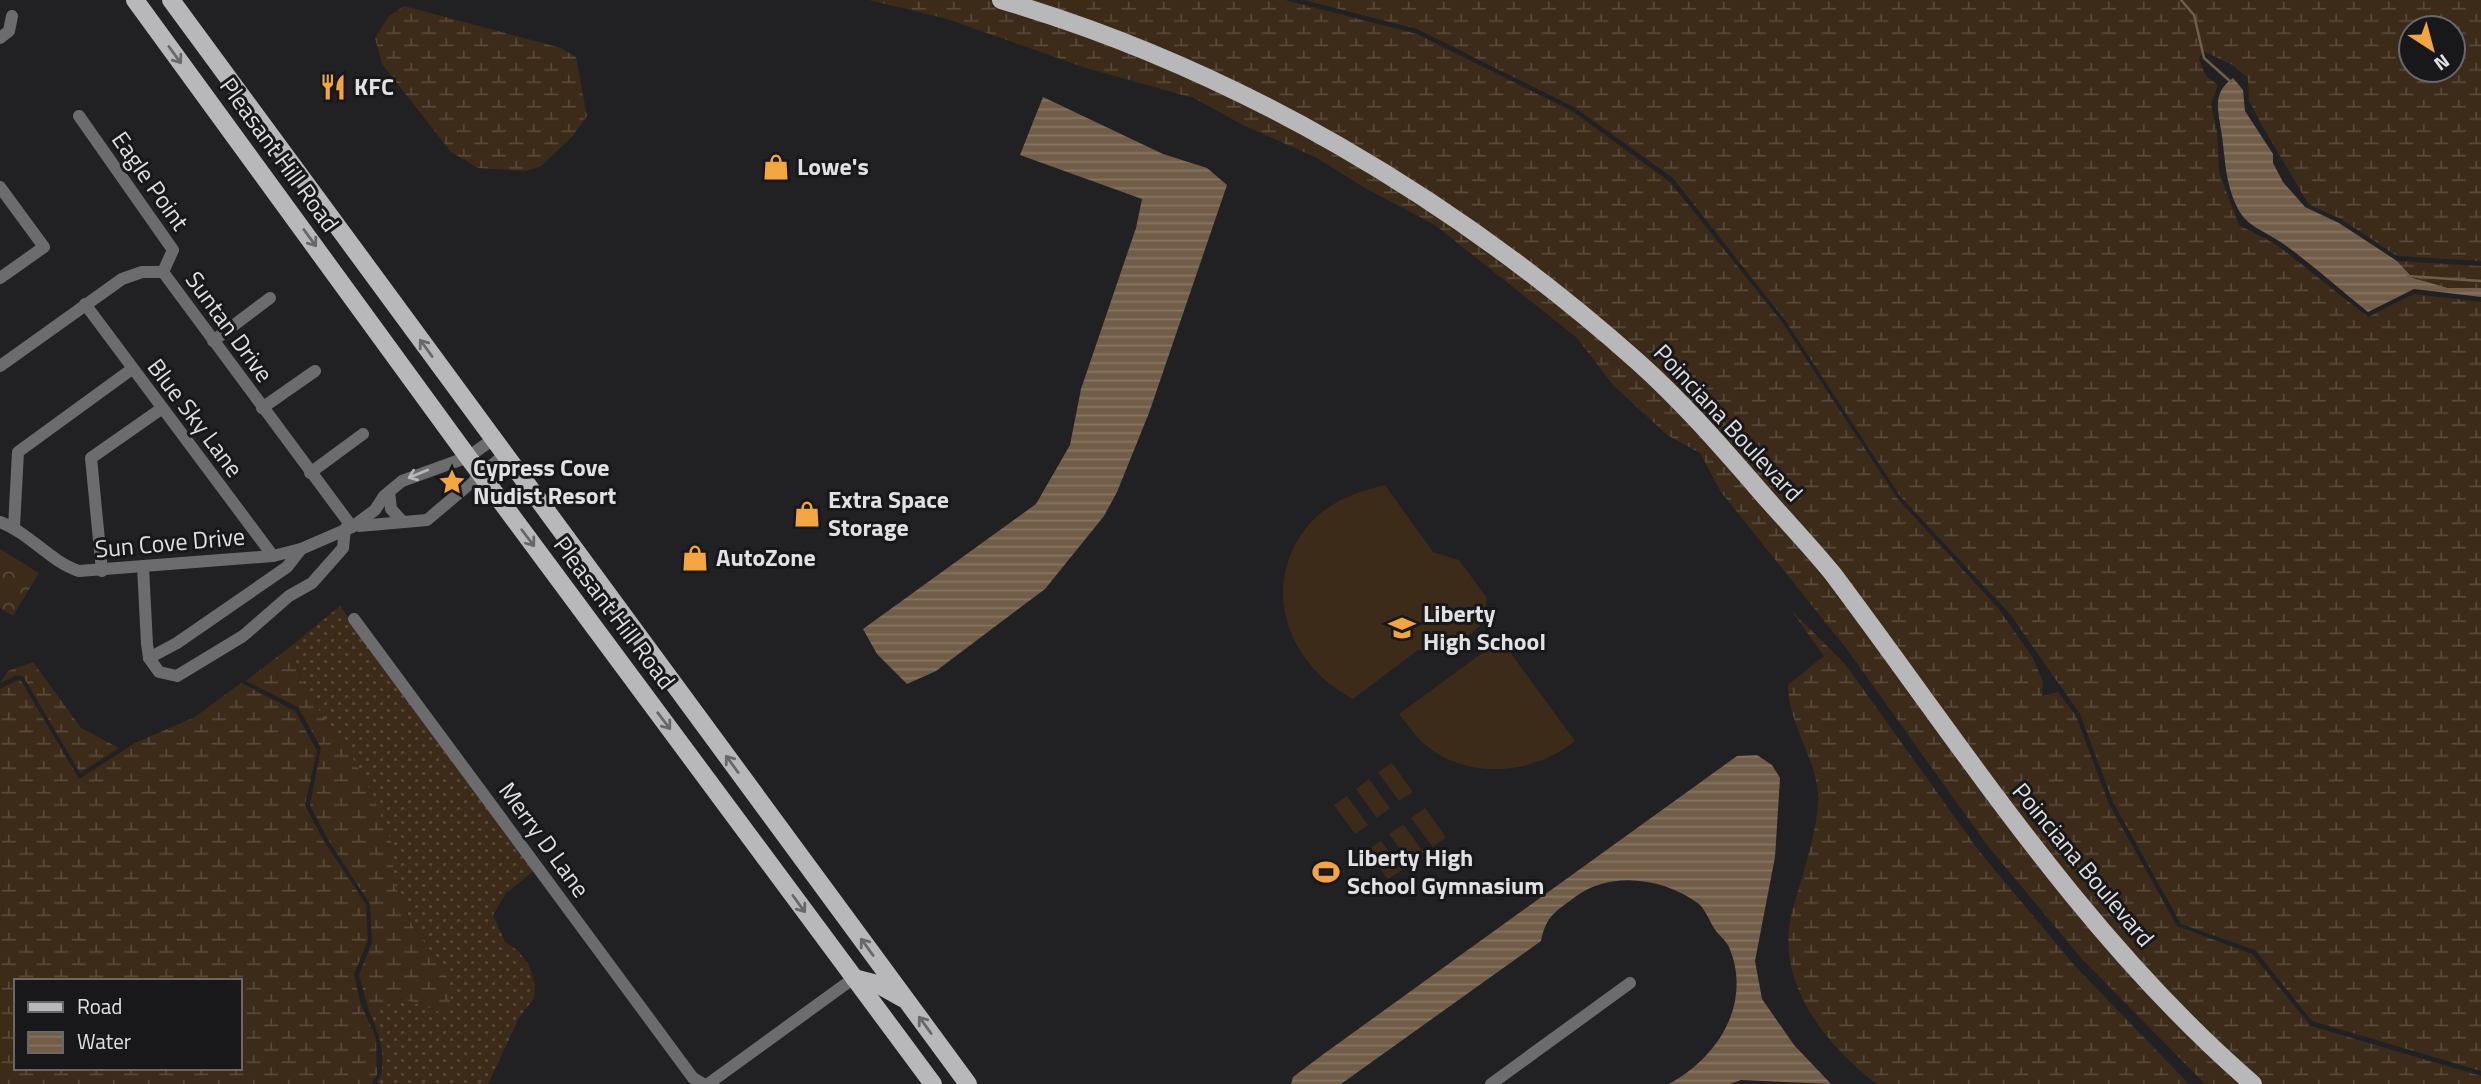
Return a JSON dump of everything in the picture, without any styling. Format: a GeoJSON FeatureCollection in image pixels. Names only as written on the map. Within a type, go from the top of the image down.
{"type":"FeatureCollection","features":[{"type":"Feature","properties":{"kind":"main road","name":"Pleasant Hill Road"},"geometry":{"type":"LineString","coordinates":[[135,0],[468,457],[933,1084]]}},
{"type":"Feature","properties":{"kind":"main road","name":"Pleasant Hill Road"},"geometry":{"type":"LineString","coordinates":[[171,0],[968,1084]]}},
{"type":"Feature","properties":{"kind":"main road","name":"Poinciana Boulevard"},"geometry":{"type":"LineString","coordinates":[[1000,0],[1140,49],[1280,112],[1427,199],[1534,277],[1639,363],[1721,446],[1830,571],[1989,789],[2106,936],[2214,1050],[2253,1084]]}},
{"type":"Feature","properties":{"kind":"main road"},"geometry":{"type":"LineString","coordinates":[[854,978],[877,984],[908,1002]]}},
{"type":"Feature","properties":{"kind":"street"},"geometry":{"type":"LineString","coordinates":[[0,38],[9,32],[12,16]]}},
{"type":"Feature","properties":{"kind":"street","name":"Eagle Point"},"geometry":{"type":"LineString","coordinates":[[79,116],[173,250],[163,272]]}},
{"type":"Feature","properties":{"kind":"street"},"geometry":{"type":"LineString","coordinates":[[0,187],[44,247],[0,278]]}},
{"type":"Feature","properties":{"kind":"street","name":"Suntan Drive"},"geometry":{"type":"LineString","coordinates":[[0,364],[122,279],[142,272],[163,272],[349,528]]}},
{"type":"Feature","properties":{"kind":"street"},"geometry":{"type":"LineString","coordinates":[[213,341],[270,298]]}},
{"type":"Feature","properties":{"kind":"street","name":"Blue Sky Lane"},"geometry":{"type":"LineString","coordinates":[[85,304],[273,556]]}},
{"type":"Feature","properties":{"kind":"street"},"geometry":{"type":"LineString","coordinates":[[14,527],[19,452],[132,369]]}},
{"type":"Feature","properties":{"kind":"street"},"geometry":{"type":"LineString","coordinates":[[262,408],[314,371]]}},
{"type":"Feature","properties":{"kind":"street"},"geometry":{"type":"LineString","coordinates":[[102,571],[91,458],[161,409]]}},
{"type":"Feature","properties":{"kind":"street"},"geometry":{"type":"LineString","coordinates":[[310,472],[363,434]]}},
{"type":"Feature","properties":{"kind":"street","name":"Sun Cove Drive"},"geometry":{"type":"LineString","coordinates":[[0,522],[14,527],[65,566],[79,571],[273,556],[301,549],[349,528],[375,510],[389,492],[416,474],[468,457],[492,440]]}},
{"type":"Feature","properties":{"kind":"street","name":"Sun Cove Drive"},"geometry":{"type":"LineString","coordinates":[[349,528],[427,520],[504,456]]}},
{"type":"Feature","properties":{"kind":"street"},"geometry":{"type":"LineString","coordinates":[[389,492],[391,509],[403,522]]}},
{"type":"Feature","properties":{"kind":"street"},"geometry":{"type":"LineString","coordinates":[[143,566],[149,658],[159,672],[177,676],[243,636],[289,596],[312,583],[343,548],[349,528]]}},
{"type":"Feature","properties":{"kind":"street"},"geometry":{"type":"LineString","coordinates":[[149,658],[177,643],[262,581],[287,567],[301,549]]}},
{"type":"Feature","properties":{"kind":"street","name":"Merry D Lane"},"geometry":{"type":"LineString","coordinates":[[354,619],[693,1078],[706,1084],[854,978]]}},
{"type":"Feature","properties":{"kind":"street"},"geometry":{"type":"LineString","coordinates":[[1491,1084],[1630,983]]}},
{"type":"Feature","properties":{"kind":"green space"},"geometry":{"type":"Polygon","coordinates":[[[869,0],[1285,0],[1417,34],[1572,111],[1670,182],[1782,322],[1897,498],[1998,608],[2033,658],[2043,682],[2042,696],[2058,692],[2076,716],[2109,804],[2177,926],[2252,954],[2311,1026],[2481,1076],[2481,1084],[2205,1084],[2081,958],[1987,845],[1846,648],[1721,492],[1700,453],[1667,435],[1613,385],[1577,338],[1435,225],[1365,188],[1317,158],[1243,125],[1194,98],[1086,68],[947,19],[869,0]]]}},
{"type":"Feature","properties":{"kind":"green space"},"geometry":{"type":"Polygon","coordinates":[[[1304,0],[2481,0],[2481,261],[2397,256],[2341,219],[2309,205],[2249,100],[2248,78],[2231,64],[2203,51],[2199,59],[2206,76],[2218,85],[2211,104],[2217,132],[2219,172],[2239,225],[2277,245],[2368,317],[2414,294],[2481,302],[2481,1071],[2312,1021],[2255,950],[2181,924],[2113,802],[2080,714],[2010,614],[1900,496],[1785,320],[1673,178],[1574,107],[1417,29],[1304,0]]]}},
{"type":"Feature","properties":{"kind":"green space"},"geometry":{"type":"Polygon","coordinates":[[[404,6],[561,48],[576,57],[587,116],[572,137],[541,166],[526,171],[478,168],[451,152],[382,64],[375,38],[388,17],[404,6]]]}},
{"type":"Feature","properties":{"kind":"green space"},"geometry":{"type":"Polygon","coordinates":[[[2397,261],[2481,266],[2481,288],[2435,286],[2417,278],[2397,261]]]}},
{"type":"Feature","properties":{"kind":"green space"},"geometry":{"type":"Polygon","coordinates":[[[1385,485],[1433,552],[1459,560],[1487,598],[1482,624],[1451,650],[1418,650],[1353,699],[1331,685],[1312,667],[1298,646],[1288,624],[1283,600],[1285,576],[1292,552],[1314,519],[1342,500],[1385,485]]]}},
{"type":"Feature","properties":{"kind":"green space"},"geometry":{"type":"Polygon","coordinates":[[[0,549],[39,573],[13,616],[0,608],[0,549]]]}},
{"type":"Feature","properties":{"kind":"green space"},"geometry":{"type":"Polygon","coordinates":[[[340,606],[534,871],[506,893],[493,915],[505,942],[518,951],[529,965],[535,986],[534,998],[519,1018],[488,1084],[377,1084],[381,1075],[382,1057],[379,1038],[369,1011],[403,999],[446,1014],[443,968],[413,927],[393,880],[393,846],[372,794],[348,750],[307,694],[290,647],[340,606]]]}},
{"type":"Feature","properties":{"kind":"green space"},"geometry":{"type":"Polygon","coordinates":[[[1791,610],[1845,664],[1979,851],[2074,965],[2189,1084],[1877,1084],[1839,1050],[1823,1031],[1797,986],[1790,962],[1788,938],[1792,912],[1811,843],[1818,803],[1814,773],[1793,715],[1788,685],[1824,656],[1791,610]]]}},
{"type":"Feature","properties":{"kind":"green space"},"geometry":{"type":"Polygon","coordinates":[[[1497,642],[1504,644],[1575,741],[1539,761],[1520,767],[1480,768],[1460,764],[1441,756],[1424,744],[1399,714],[1497,642]]]}},
{"type":"Feature","properties":{"kind":"green space"},"geometry":{"type":"Polygon","coordinates":[[[290,647],[307,694],[348,750],[372,794],[393,846],[393,880],[413,927],[443,968],[451,997],[446,1014],[403,999],[369,1011],[359,975],[372,942],[370,904],[327,838],[310,805],[321,748],[298,707],[246,681],[290,647]]]}},
{"type":"Feature","properties":{"kind":"green space"},"geometry":{"type":"Polygon","coordinates":[[[33,662],[81,728],[119,748],[80,773],[23,676],[17,675],[0,683],[8,671],[33,662]]]}},
{"type":"Feature","properties":{"kind":"green space"},"geometry":{"type":"Polygon","coordinates":[[[20,679],[79,779],[135,743],[195,717],[241,683],[295,711],[317,751],[305,805],[323,840],[366,904],[368,940],[354,974],[360,1002],[376,1038],[377,1075],[371,1084],[0,1084],[0,689],[20,679]]]}},
{"type":"Feature","properties":{"kind":"green space"},"geometry":{"type":"Polygon","coordinates":[[[1392,763],[1413,792],[1399,801],[1378,772],[1392,763]]]}},
{"type":"Feature","properties":{"kind":"green space"},"geometry":{"type":"Polygon","coordinates":[[[1369,779],[1390,808],[1377,818],[1356,789],[1369,779]]]}},
{"type":"Feature","properties":{"kind":"green space"},"geometry":{"type":"Polygon","coordinates":[[[1347,796],[1368,825],[1355,834],[1334,805],[1347,796]]]}},
{"type":"Feature","properties":{"kind":"green space"},"geometry":{"type":"Polygon","coordinates":[[[1425,808],[1446,837],[1433,847],[1411,818],[1425,808]]]}},
{"type":"Feature","properties":{"kind":"green space"},"geometry":{"type":"Polygon","coordinates":[[[1403,824],[1424,853],[1411,863],[1389,834],[1403,824]]]}},
{"type":"Feature","properties":{"kind":"green space"},"geometry":{"type":"Polygon","coordinates":[[[1381,841],[1402,870],[1388,879],[1367,851],[1381,841]]]}},
{"type":"Feature","properties":{"kind":"water"},"geometry":{"type":"Polygon","coordinates":[[[2233,78],[2243,90],[2245,111],[2273,154],[2273,163],[2283,182],[2305,207],[2339,223],[2397,261],[2413,278],[2448,288],[2481,288],[2481,297],[2414,289],[2368,312],[2302,258],[2246,220],[2230,189],[2218,108],[2222,90],[2233,78]]]}},
{"type":"Feature","properties":{"kind":"water"},"geometry":{"type":"Polygon","coordinates":[[[1043,97],[1163,154],[1207,168],[1227,185],[1149,413],[1117,492],[1104,516],[1045,589],[936,671],[907,684],[877,654],[863,629],[1036,504],[1070,445],[1081,389],[1136,228],[1142,199],[1020,155],[1043,97]]]}},
{"type":"Feature","properties":{"kind":"water"},"geometry":{"type":"Polygon","coordinates":[[[1757,755],[1772,765],[1780,778],[1775,857],[1755,961],[1762,999],[1794,1045],[1831,1084],[1741,1080],[1730,1084],[1669,1084],[1702,1060],[1726,1027],[1733,1009],[1735,968],[1729,947],[1699,904],[1670,888],[1654,883],[1621,880],[1589,888],[1575,897],[1552,915],[1541,941],[1341,1084],[1291,1084],[1293,1077],[1325,1053],[1737,756],[1757,755]]]}},
{"type":"Feature","properties":{"kind":"waterway"},"geometry":{"type":"LineString","coordinates":[[2181,0],[2194,15],[2204,58],[2231,82]]}},
{"type":"Feature","properties":{"kind":"waterway"},"geometry":{"type":"LineString","coordinates":[[2408,276],[2481,281]]}},
{"type":"Feature","properties":{"kind":"place","name":"KFC"},"geometry":{"type":"Point","coordinates":[333,87]}},
{"type":"Feature","properties":{"kind":"place","name":"Lowe's"},"geometry":{"type":"Point","coordinates":[776,167]}},
{"type":"Feature","properties":{"kind":"place","name":"Cypress Cove Nudist Resort"},"geometry":{"type":"Point","coordinates":[452,482]}},
{"type":"Feature","properties":{"kind":"place","name":"Extra Space Storage"},"geometry":{"type":"Point","coordinates":[807,514]}},
{"type":"Feature","properties":{"kind":"place","name":"AutoZone"},"geometry":{"type":"Point","coordinates":[695,558]}},
{"type":"Feature","properties":{"kind":"place","name":"Liberty High School"},"geometry":{"type":"Point","coordinates":[1402,628]}},
{"type":"Feature","properties":{"kind":"place","name":"Liberty High School Gymnasium"},"geometry":{"type":"Point","coordinates":[1326,872]}}]}
